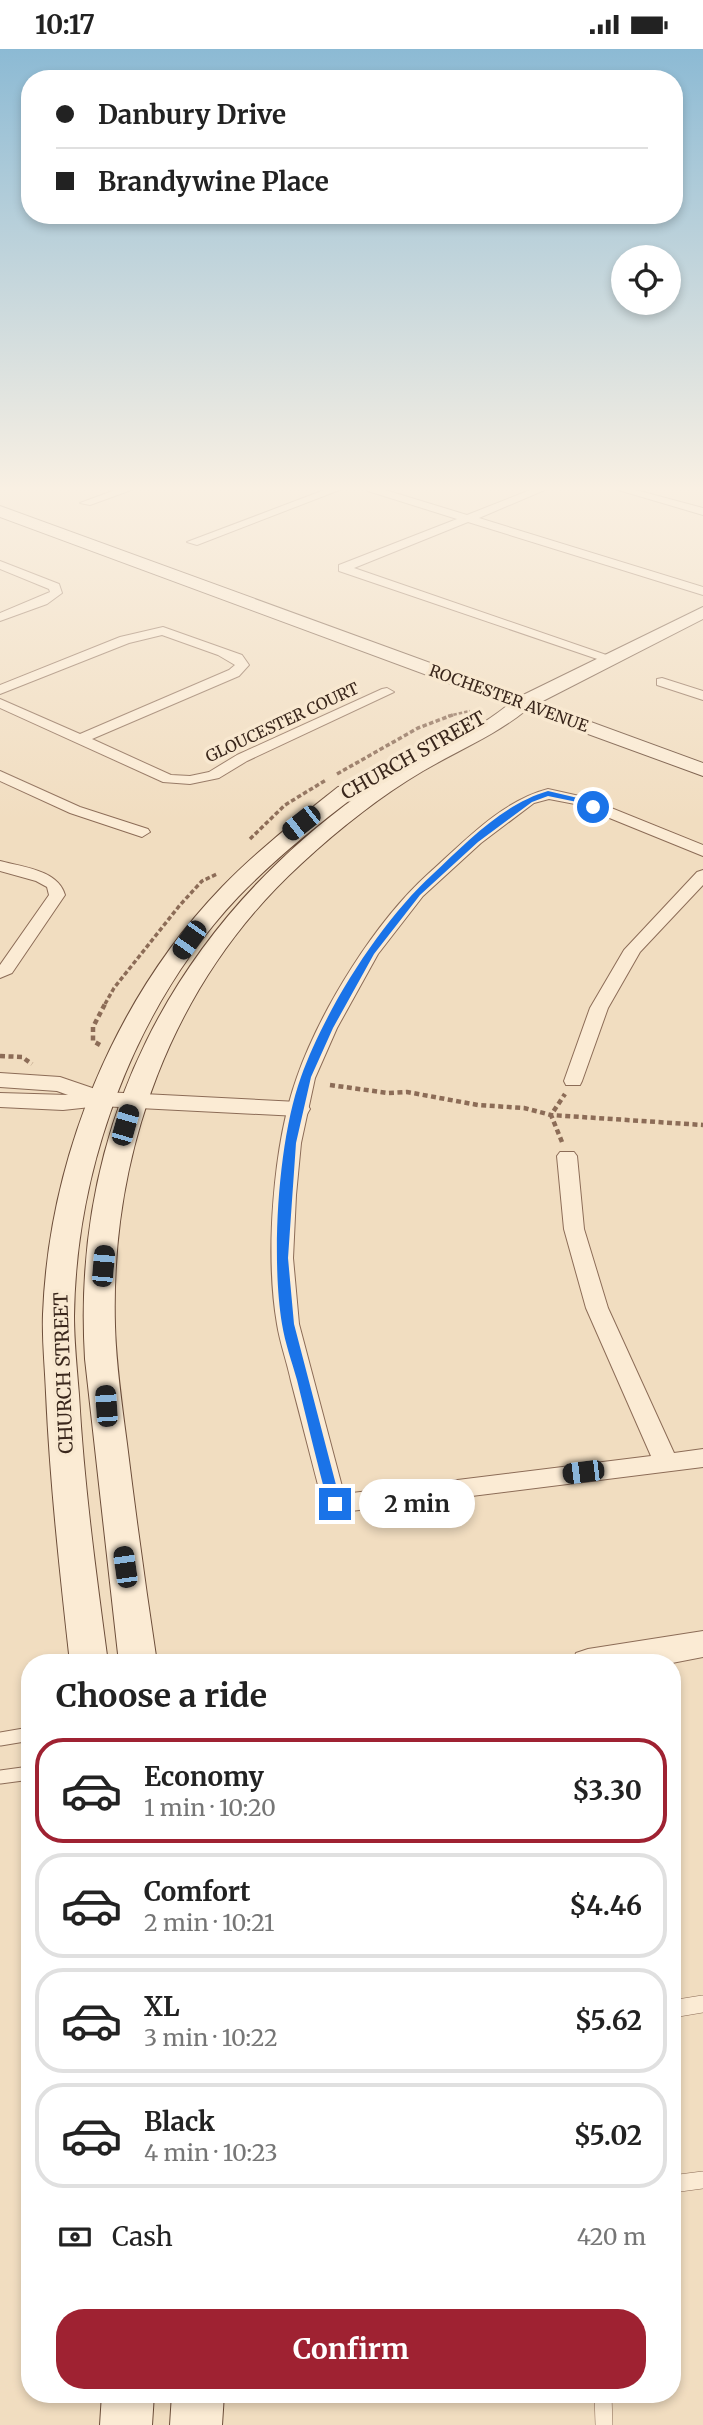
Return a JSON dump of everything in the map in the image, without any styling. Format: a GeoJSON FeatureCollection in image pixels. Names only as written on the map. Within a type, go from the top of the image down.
{"type":"FeatureCollection","features":[{"type":"Feature","properties":{"kind":"main road","name":"ROCHESTER AVENUE"},"geometry":{"type":"LineString","coordinates":[[242,600],[703,769]]}},
{"type":"Feature","properties":{"kind":"main road","name":"CHURCH STREET"},"geometry":{"type":"LineString","coordinates":[[88,1654],[71,1523],[58,1307],[75,1181],[100,1099],[153,993],[204,919],[288,833],[355,785],[417,748],[488,712],[523,703],[703,612]]}},
{"type":"Feature","properties":{"kind":"main road","name":"CHURCH STREET"},"geometry":{"type":"LineString","coordinates":[[137,1654],[106,1406],[99,1311],[108,1212],[133,1101],[157,1043],[202,964],[259,891],[343,817],[383,788],[419,765],[506,718],[523,703]]}},
{"type":"Feature","properties":{"kind":"main road"},"geometry":{"type":"LineString","coordinates":[[127,2425],[128,2403]]}},
{"type":"Feature","properties":{"kind":"main road"},"geometry":{"type":"LineString","coordinates":[[196,2425],[197,2403]]}},
{"type":"Feature","properties":{"kind":"street"},"geometry":{"type":"LineString","coordinates":[[0,617],[45,600]]}},
{"type":"Feature","properties":{"kind":"street"},"geometry":{"type":"LineString","coordinates":[[437,600],[611,659]]}},
{"type":"Feature","properties":{"kind":"street"},"geometry":{"type":"LineString","coordinates":[[0,690],[125,640],[163,631],[237,658],[242,665],[234,673],[82,738],[0,703]]}},
{"type":"Feature","properties":{"kind":"street"},"geometry":{"type":"LineString","coordinates":[[662,682],[703,695]]}},
{"type":"Feature","properties":{"kind":"street","name":"GLOUCESTER COURT"},"geometry":{"type":"LineString","coordinates":[[82,738],[168,779],[190,780],[214,775],[242,758],[387,692]]}},
{"type":"Feature","properties":{"kind":"street"},"geometry":{"type":"LineString","coordinates":[[0,775],[7,785],[142,831]]}},
{"type":"Feature","properties":{"kind":"street"},"geometry":{"type":"LineString","coordinates":[[703,851],[579,800],[548,794],[529,800],[475,840],[417,893],[370,953],[306,1077],[290,1143],[282,1258],[288,1324],[335,1504],[703,1458]]}},
{"type":"Feature","properties":{"kind":"street"},"geometry":{"type":"LineString","coordinates":[[0,866],[42,878],[54,885],[57,895],[6,969],[0,973]]}},
{"type":"Feature","properties":{"kind":"street"},"geometry":{"type":"LineString","coordinates":[[573,1081],[598,1008],[633,950],[703,875]]}},
{"type":"Feature","properties":{"kind":"street"},"geometry":{"type":"LineString","coordinates":[[0,1080],[60,1084],[100,1099]]}},
{"type":"Feature","properties":{"kind":"street"},"geometry":{"type":"LineString","coordinates":[[0,1100],[63,1103],[100,1099],[298,1109]]}},
{"type":"Feature","properties":{"kind":"street"},"geometry":{"type":"LineString","coordinates":[[567,1156],[574,1229],[597,1308],[666,1462]]}},
{"type":"Feature","properties":{"kind":"street"},"geometry":{"type":"LineString","coordinates":[[642,1654],[703,1644]]}},
{"type":"Feature","properties":{"kind":"lane"},"geometry":{"type":"LineString","coordinates":[[0,1739],[21,1736]]}},
{"type":"Feature","properties":{"kind":"lane"},"geometry":{"type":"LineString","coordinates":[[0,1777],[21,1774]]}},
{"type":"Feature","properties":{"kind":"lane"},"geometry":{"type":"LineString","coordinates":[[681,2004],[703,2004]]}},
{"type":"Feature","properties":{"kind":"lane"},"geometry":{"type":"LineString","coordinates":[[681,2183],[703,2180]]}},
{"type":"Feature","properties":{"kind":"lane"},"geometry":{"type":"LineString","coordinates":[[603,2403],[604,2425]]}},
{"type":"Feature","properties":{"kind":"path"},"geometry":{"type":"LineString","coordinates":[[250,839],[285,805],[312,787],[405,734],[450,714],[470,711]]}},
{"type":"Feature","properties":{"kind":"path"},"geometry":{"type":"LineString","coordinates":[[101,1045],[93,1041],[93,1027],[114,988],[202,881],[225,870]]}},
{"type":"Feature","properties":{"kind":"path"},"geometry":{"type":"LineString","coordinates":[[0,1056],[22,1057],[37,1068]]}},
{"type":"Feature","properties":{"kind":"path"},"geometry":{"type":"LineString","coordinates":[[551,1115],[573,1081]]}},
{"type":"Feature","properties":{"kind":"path"},"geometry":{"type":"LineString","coordinates":[[330,1085],[388,1093],[407,1092],[478,1105],[524,1108],[551,1115],[703,1125]]}},
{"type":"Feature","properties":{"kind":"path"},"geometry":{"type":"LineString","coordinates":[[551,1115],[567,1156]]}},
{"type":"Feature","properties":{"kind":"route"},"geometry":{"type":"LineString","coordinates":[[335,1504],[288,1324],[282,1258],[290,1143],[306,1077],[328,1028],[370,953],[417,893],[475,840],[529,800],[548,794],[579,800],[593,807]]}}]}
